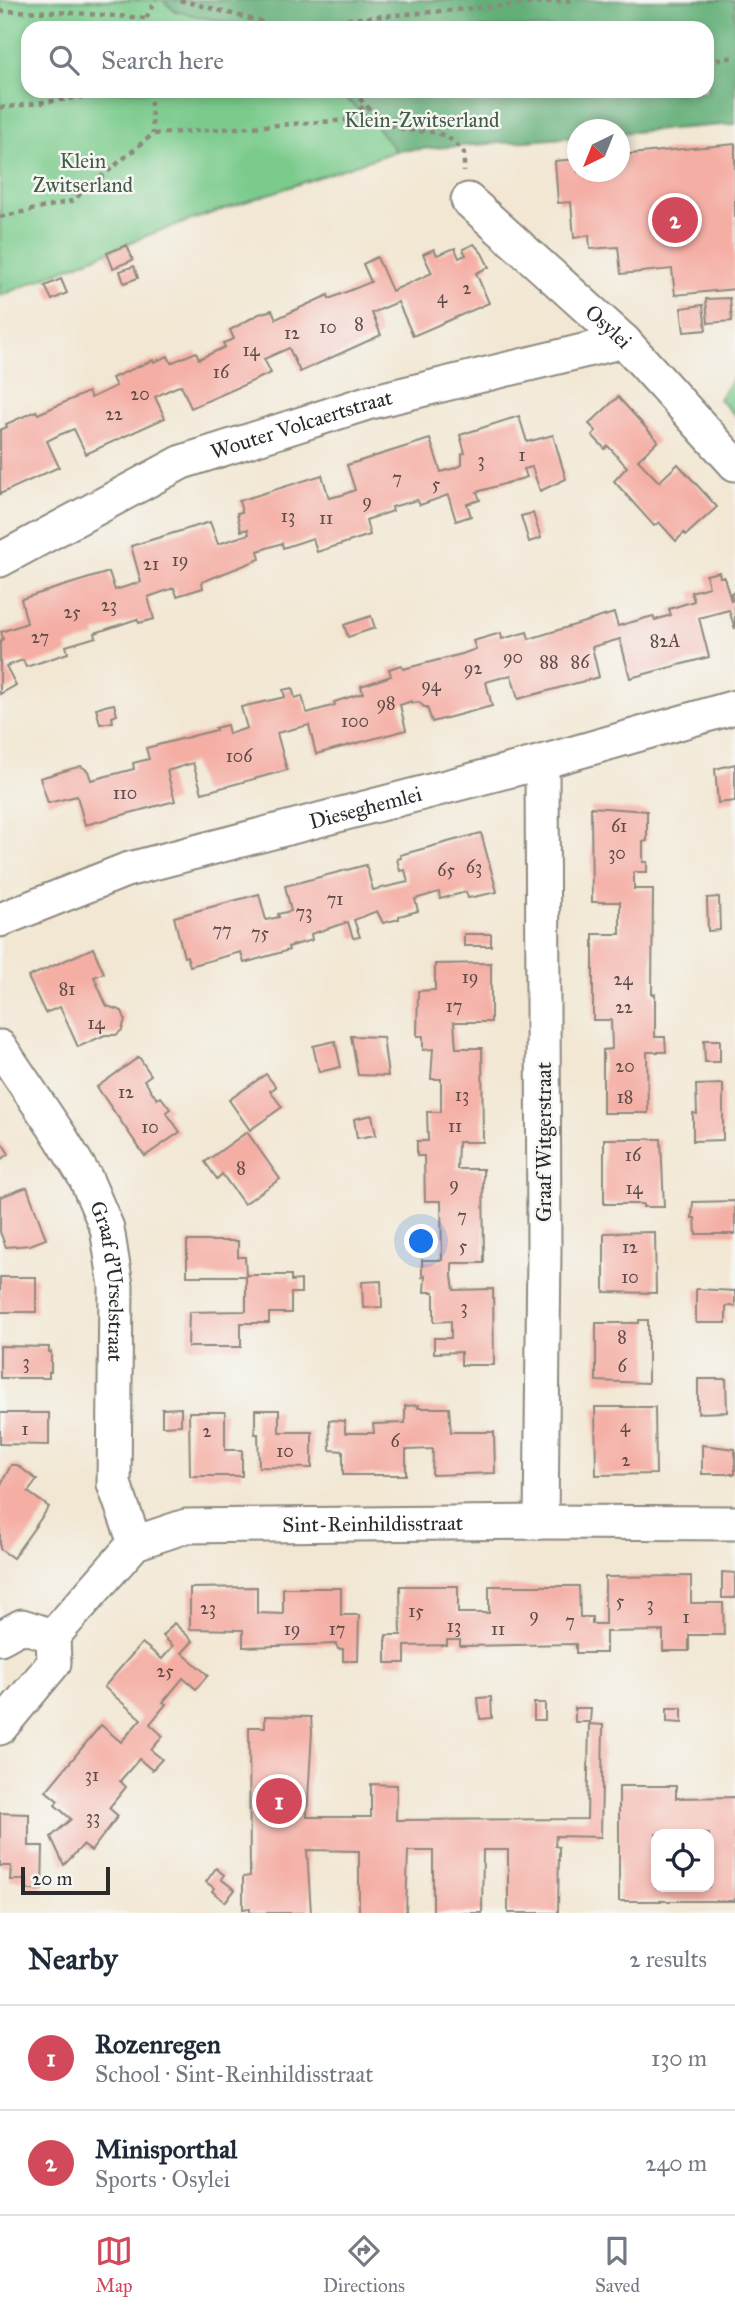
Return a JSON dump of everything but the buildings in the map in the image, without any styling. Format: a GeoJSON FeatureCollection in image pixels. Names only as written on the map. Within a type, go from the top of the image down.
{"type":"FeatureCollection","features":[{"type":"Feature","properties":{"kind":"street","name":"Osylei"},"geometry":{"type":"LineString","coordinates":[[468,200],[624,341],[735,464]]}},
{"type":"Feature","properties":{"kind":"street","name":"Wouter Volcaertstraat"},"geometry":{"type":"LineString","coordinates":[[0,560],[182,463],[367,403],[624,341]]}},
{"type":"Feature","properties":{"kind":"street","name":"Dieseghemlei"},"geometry":{"type":"LineString","coordinates":[[0,920],[126,870],[542,762],[735,707]]}},
{"type":"Feature","properties":{"kind":"street","name":"Graaf Witgerstraat"},"geometry":{"type":"LineString","coordinates":[[541,1521],[544,1263],[542,762]]}},
{"type":"Feature","properties":{"kind":"street","name":"Graaf d'Urselstraat"},"geometry":{"type":"LineString","coordinates":[[0,1047],[79,1168],[107,1228],[116,1286],[114,1484],[135,1543]]}},
{"type":"Feature","properties":{"kind":"street","name":"Sint-Reinhildisstraat"},"geometry":{"type":"LineString","coordinates":[[53,1636],[135,1543],[186,1525],[541,1521],[735,1524]]}},
{"type":"Feature","properties":{"kind":"street"},"geometry":{"type":"LineString","coordinates":[[0,1638],[22,1626],[53,1636],[54,1663],[0,1728]]}},
{"type":"Feature","properties":{"kind":"path"},"geometry":{"type":"LineString","coordinates":[[0,11],[146,18],[156,0]]}},
{"type":"Feature","properties":{"kind":"path"},"geometry":{"type":"LineString","coordinates":[[180,0],[257,21]]}},
{"type":"Feature","properties":{"kind":"path"},"geometry":{"type":"LineString","coordinates":[[344,21],[572,0]]}},
{"type":"Feature","properties":{"kind":"path"},"geometry":{"type":"LineString","coordinates":[[714,60],[735,57]]}},
{"type":"Feature","properties":{"kind":"path"},"geometry":{"type":"LineString","coordinates":[[0,108],[75,98]]}},
{"type":"Feature","properties":{"kind":"path"},"geometry":{"type":"LineString","coordinates":[[150,98],[153,134]]}},
{"type":"Feature","properties":{"kind":"path"},"geometry":{"type":"LineString","coordinates":[[360,98],[389,124],[409,131],[435,131],[453,138],[464,153],[463,178],[468,200]]}},
{"type":"Feature","properties":{"kind":"path"},"geometry":{"type":"LineString","coordinates":[[0,217],[72,201],[153,134],[348,120],[365,105]]}},
{"type":"Feature","properties":{"kind":"green space","name":"Klein Zwitserland"},"geometry":{"type":"Polygon","coordinates":[[[0,0],[163,0],[175,11],[221,21],[21,21],[21,98],[346,98],[376,126],[396,151],[156,232],[0,296],[0,0]]]}},
{"type":"Feature","properties":{"kind":"green space","name":"Klein-Zwitserland"},"geometry":{"type":"Polygon","coordinates":[[[163,0],[735,0],[735,124],[630,132],[630,119],[567,119],[567,138],[396,151],[376,126],[346,98],[714,98],[714,21],[221,21],[175,11],[163,0]]]}},
{"type":"Feature","properties":{"kind":"green space"},"geometry":{"type":"Polygon","coordinates":[[[735,375],[735,415],[719,399],[735,375]]]}},
{"type":"Feature","properties":{"kind":"place","name":"Minisporthal"},"geometry":{"type":"Point","coordinates":[675,220]}},
{"type":"Feature","properties":{"kind":"place","name":"Rozenregen"},"geometry":{"type":"Point","coordinates":[279,1801]}}]}
